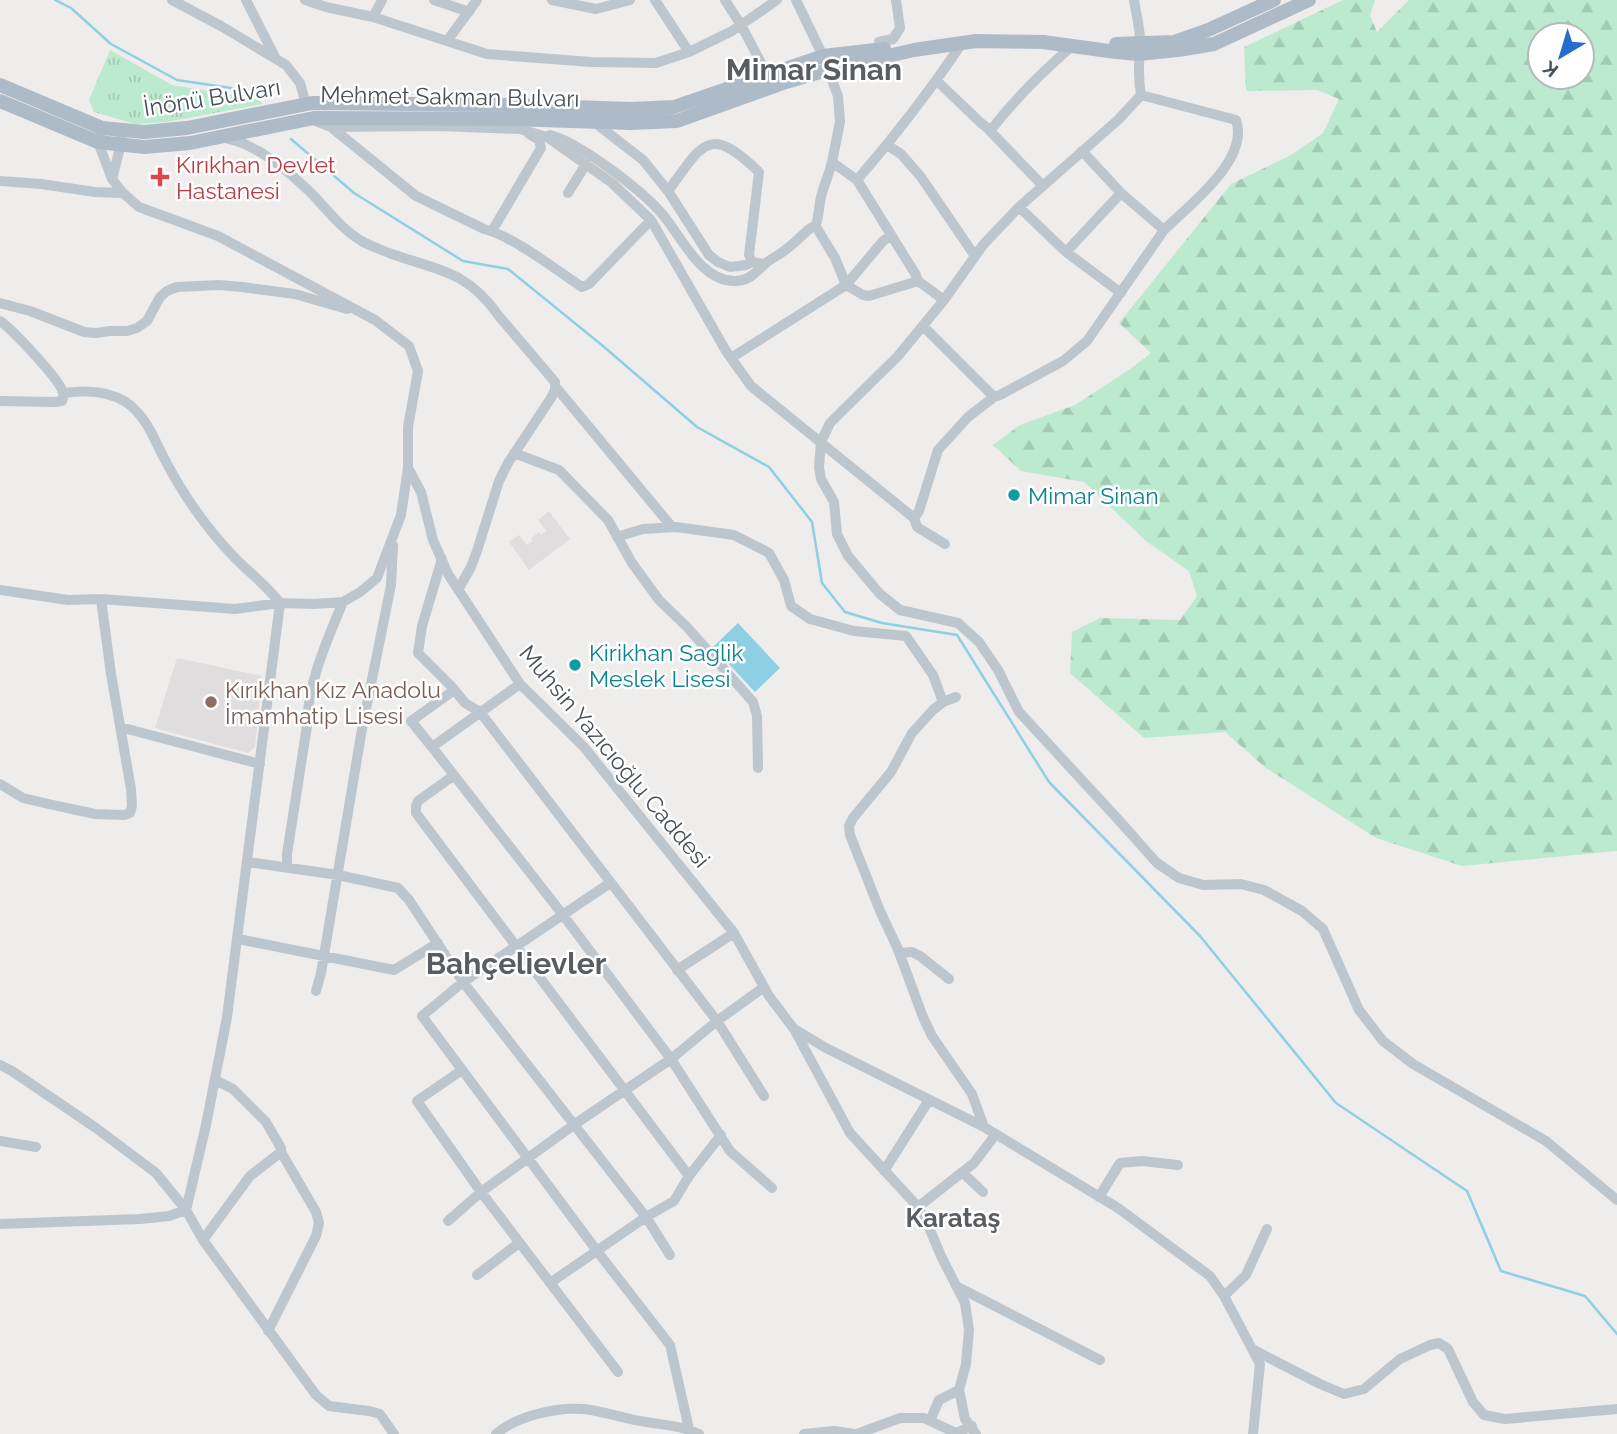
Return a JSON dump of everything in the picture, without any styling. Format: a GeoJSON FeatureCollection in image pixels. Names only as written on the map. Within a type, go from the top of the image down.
{"type":"FeatureCollection","features":[{"type":"Feature","properties":{"kind":"main road"},"geometry":{"type":"LineString","coordinates":[[825,63],[879,50],[975,34],[1044,37],[1117,44],[1139,49],[1174,42],[1208,30],[1274,0]]}},
{"type":"Feature","properties":{"kind":"main road"},"geometry":{"type":"LineString","coordinates":[[825,63],[976,41],[1178,50],[1214,44],[1309,0]]}},
{"type":"Feature","properties":{"kind":"main road","name":"Mehmet Sakman Bulvarı"},"geometry":{"type":"LineString","coordinates":[[307,111],[510,105],[631,109],[674,107],[768,76],[825,63]]}},
{"type":"Feature","properties":{"kind":"main road","name":"Mehmet Sakman Bulvarı"},"geometry":{"type":"LineString","coordinates":[[307,111],[631,123],[677,121],[786,82],[825,63]]}},
{"type":"Feature","properties":{"kind":"main road","name":"İnönü Bulvarı"},"geometry":{"type":"LineString","coordinates":[[0,85],[100,135]]}},
{"type":"Feature","properties":{"kind":"main road","name":"İnönü Bulvarı"},"geometry":{"type":"LineString","coordinates":[[0,101],[100,135],[121,137],[307,111]]}},
{"type":"Feature","properties":{"kind":"main road","name":"İnönü Bulvarı"},"geometry":{"type":"LineString","coordinates":[[121,137],[144,147],[190,142],[307,111]]}},
{"type":"Feature","properties":{"kind":"street"},"geometry":{"type":"LineString","coordinates":[[172,0],[222,26],[286,65],[300,83],[307,111],[331,127],[416,196],[484,229],[492,230],[582,287],[589,284],[651,220]]}},
{"type":"Feature","properties":{"kind":"street"},"geometry":{"type":"LineString","coordinates":[[246,0],[275,58]]}},
{"type":"Feature","properties":{"kind":"street"},"geometry":{"type":"LineString","coordinates":[[305,0],[373,17],[487,54],[592,62],[656,63],[689,52],[741,25],[777,0]]}},
{"type":"Feature","properties":{"kind":"street"},"geometry":{"type":"LineString","coordinates":[[373,17],[383,0]]}},
{"type":"Feature","properties":{"kind":"street"},"geometry":{"type":"LineString","coordinates":[[434,0],[469,12]]}},
{"type":"Feature","properties":{"kind":"street"},"geometry":{"type":"LineString","coordinates":[[447,41],[477,0]]}},
{"type":"Feature","properties":{"kind":"street"},"geometry":{"type":"LineString","coordinates":[[552,0],[596,9],[630,0]]}},
{"type":"Feature","properties":{"kind":"street"},"geometry":{"type":"LineString","coordinates":[[655,0],[689,52]]}},
{"type":"Feature","properties":{"kind":"street"},"geometry":{"type":"LineString","coordinates":[[725,0],[768,76]]}},
{"type":"Feature","properties":{"kind":"street"},"geometry":{"type":"LineString","coordinates":[[331,127],[438,126],[520,129],[559,137],[602,163],[640,193],[663,215],[687,250],[715,276],[733,281],[750,278],[764,264],[791,247],[816,225],[822,194],[830,173],[839,122],[838,96],[796,0]]}},
{"type":"Feature","properties":{"kind":"street"},"geometry":{"type":"LineString","coordinates":[[879,50],[879,42],[892,39],[900,28],[896,0]]}},
{"type":"Feature","properties":{"kind":"street"},"geometry":{"type":"LineString","coordinates":[[1133,0],[1141,95]]}},
{"type":"Feature","properties":{"kind":"street"},"geometry":{"type":"LineString","coordinates":[[857,180],[937,81],[962,43]]}},
{"type":"Feature","properties":{"kind":"street"},"geometry":{"type":"LineString","coordinates":[[990,131],[1037,77],[1071,47]]}},
{"type":"Feature","properties":{"kind":"street"},"geometry":{"type":"LineString","coordinates":[[937,81],[990,130],[1043,186]]}},
{"type":"Feature","properties":{"kind":"street"},"geometry":{"type":"LineString","coordinates":[[1141,95],[1119,119],[1019,207],[983,245],[944,300],[898,356],[830,423],[821,442],[819,467],[821,478],[834,502],[837,534],[848,556],[880,594],[900,610],[958,624],[979,642],[998,670],[1019,712],[1157,863],[1179,878],[1203,885],[1241,884],[1264,890],[1302,911],[1324,929],[1359,1010],[1383,1041],[1413,1064],[1546,1141],[1617,1200]]}},
{"type":"Feature","properties":{"kind":"street"},"geometry":{"type":"LineString","coordinates":[[914,518],[938,450],[968,417],[994,397],[1063,361],[1087,341],[1164,230],[1216,180],[1228,164],[1237,144],[1236,120],[1141,95]]}},
{"type":"Feature","properties":{"kind":"street"},"geometry":{"type":"LineString","coordinates":[[594,122],[643,160],[668,191],[709,255],[730,267],[752,262],[764,264]]}},
{"type":"Feature","properties":{"kind":"street"},"geometry":{"type":"LineString","coordinates":[[520,129],[547,137],[586,164],[612,183],[651,220],[731,358],[751,386],[914,518],[917,527],[945,544]]}},
{"type":"Feature","properties":{"kind":"street"},"geometry":{"type":"LineString","coordinates":[[492,230],[541,148],[539,140],[520,129]]}},
{"type":"Feature","properties":{"kind":"street","name":"Muhsin Yazıcıoğlu Caddesi"},"geometry":{"type":"LineString","coordinates":[[100,135],[112,179],[139,207],[218,236],[375,320],[409,346],[418,371],[408,427],[408,468],[421,492],[433,540],[448,574],[520,684],[584,747],[734,933],[764,987],[794,1029],[850,1133],[918,1207],[965,1303],[969,1330],[960,1390]]}},
{"type":"Feature","properties":{"kind":"street"},"geometry":{"type":"LineString","coordinates":[[112,179],[121,137]]}},
{"type":"Feature","properties":{"kind":"street"},"geometry":{"type":"LineString","coordinates":[[216,137],[234,139],[271,158],[362,242],[417,263],[444,270],[468,284],[490,303],[555,382],[551,398],[514,453],[499,481],[471,567],[458,590]]}},
{"type":"Feature","properties":{"kind":"street"},"geometry":{"type":"LineString","coordinates":[[668,191],[700,148],[715,143],[723,144],[741,155],[759,172],[750,255],[752,262]]}},
{"type":"Feature","properties":{"kind":"street"},"geometry":{"type":"LineString","coordinates":[[887,145],[901,154],[921,177],[975,256]]}},
{"type":"Feature","properties":{"kind":"street"},"geometry":{"type":"LineString","coordinates":[[1082,151],[1121,193],[1164,230]]}},
{"type":"Feature","properties":{"kind":"street"},"geometry":{"type":"LineString","coordinates":[[832,162],[857,180],[918,281],[944,300]]}},
{"type":"Feature","properties":{"kind":"street"},"geometry":{"type":"LineString","coordinates":[[568,193],[586,164]]}},
{"type":"Feature","properties":{"kind":"street"},"geometry":{"type":"LineString","coordinates":[[0,181],[123,193]]}},
{"type":"Feature","properties":{"kind":"street"},"geometry":{"type":"LineString","coordinates":[[1066,252],[1121,193]]}},
{"type":"Feature","properties":{"kind":"street"},"geometry":{"type":"LineString","coordinates":[[1019,207],[1066,252],[1121,293]]}},
{"type":"Feature","properties":{"kind":"street"},"geometry":{"type":"LineString","coordinates":[[816,225],[835,258],[846,285],[863,295],[869,296],[918,281]]}},
{"type":"Feature","properties":{"kind":"street"},"geometry":{"type":"LineString","coordinates":[[731,358],[846,285],[890,236]]}},
{"type":"Feature","properties":{"kind":"street"},"geometry":{"type":"LineString","coordinates":[[0,303],[96,334],[137,328],[147,321],[160,297],[177,287],[242,287],[295,295],[356,310]]}},
{"type":"Feature","properties":{"kind":"street"},"geometry":{"type":"LineString","coordinates":[[0,321],[9,327],[64,393],[62,401],[0,401]]}},
{"type":"Feature","properties":{"kind":"street"},"geometry":{"type":"LineString","coordinates":[[923,326],[994,397]]}},
{"type":"Feature","properties":{"kind":"street"},"geometry":{"type":"LineString","coordinates":[[555,386],[672,527]]}},
{"type":"Feature","properties":{"kind":"street"},"geometry":{"type":"LineString","coordinates":[[64,393],[82,390],[107,393],[125,401],[143,417],[184,495],[221,542],[280,603],[227,1017],[186,1210]]}},
{"type":"Feature","properties":{"kind":"street"},"geometry":{"type":"LineString","coordinates":[[514,453],[559,470],[608,520],[632,563],[659,600],[687,627],[753,702],[757,716],[758,768]]}},
{"type":"Feature","properties":{"kind":"street"},"geometry":{"type":"LineString","coordinates":[[0,590],[68,600],[101,599],[234,609],[280,603],[343,601],[377,578],[401,515],[408,468]]}},
{"type":"Feature","properties":{"kind":"street"},"geometry":{"type":"LineString","coordinates":[[617,537],[643,529],[672,527],[734,535],[769,553],[784,580],[792,606],[810,619],[854,631],[906,636],[933,675],[943,702]]}},
{"type":"Feature","properties":{"kind":"street"},"geometry":{"type":"LineString","coordinates":[[316,991],[362,729],[391,584],[394,532]]}},
{"type":"Feature","properties":{"kind":"street"},"geometry":{"type":"LineString","coordinates":[[442,559],[422,626],[418,653],[465,704],[480,712],[717,1021],[764,1096]]}},
{"type":"Feature","properties":{"kind":"street"},"geometry":{"type":"LineString","coordinates":[[0,784],[23,798],[44,803],[95,814],[130,813],[131,789],[101,599]]}},
{"type":"Feature","properties":{"kind":"street"},"geometry":{"type":"LineString","coordinates":[[286,867],[307,726],[307,709],[325,645],[343,601]]}},
{"type":"Feature","properties":{"kind":"street"},"geometry":{"type":"LineString","coordinates":[[432,747],[520,684]]}},
{"type":"Feature","properties":{"kind":"street"},"geometry":{"type":"LineString","coordinates":[[452,687],[453,691],[411,722],[563,915],[671,1059],[730,1151],[772,1188]]}},
{"type":"Feature","properties":{"kind":"street"},"geometry":{"type":"LineString","coordinates":[[956,697],[933,710],[912,733],[891,772],[849,826],[850,835],[932,1036],[972,1094],[984,1127]]}},
{"type":"Feature","properties":{"kind":"street"},"geometry":{"type":"LineString","coordinates":[[120,727],[260,764]]}},
{"type":"Feature","properties":{"kind":"street"},"geometry":{"type":"LineString","coordinates":[[453,776],[418,801],[415,806],[416,813],[689,1176]]}},
{"type":"Feature","properties":{"kind":"street"},"geometry":{"type":"LineString","coordinates":[[248,862],[338,875],[398,888],[409,900],[463,982],[646,1217],[670,1255]]}},
{"type":"Feature","properties":{"kind":"street"},"geometry":{"type":"LineString","coordinates":[[496,1434],[503,1427],[525,1418],[551,1411],[582,1409],[694,1432],[670,1345],[422,1016],[463,982],[610,883]]}},
{"type":"Feature","properties":{"kind":"street"},"geometry":{"type":"LineString","coordinates":[[677,970],[734,933]]}},
{"type":"Feature","properties":{"kind":"street"},"geometry":{"type":"LineString","coordinates":[[238,939],[394,970],[438,943]]}},
{"type":"Feature","properties":{"kind":"street"},"geometry":{"type":"LineString","coordinates":[[900,953],[912,952],[920,956],[949,979]]}},
{"type":"Feature","properties":{"kind":"street"},"geometry":{"type":"LineString","coordinates":[[448,1221],[481,1192],[671,1059],[764,987]]}},
{"type":"Feature","properties":{"kind":"street"},"geometry":{"type":"LineString","coordinates":[[794,1029],[996,1134],[1118,1208],[1210,1276],[1224,1296],[1260,1364],[1253,1434]]}},
{"type":"Feature","properties":{"kind":"street"},"geometry":{"type":"LineString","coordinates":[[0,1065],[156,1172],[186,1210],[203,1240],[316,1395],[329,1406],[369,1410],[380,1414],[394,1434]]}},
{"type":"Feature","properties":{"kind":"street"},"geometry":{"type":"LineString","coordinates":[[462,1070],[416,1101],[519,1243],[618,1372]]}},
{"type":"Feature","properties":{"kind":"street"},"geometry":{"type":"LineString","coordinates":[[215,1080],[233,1089],[266,1122],[316,1212],[319,1223],[316,1236],[268,1331]]}},
{"type":"Feature","properties":{"kind":"street"},"geometry":{"type":"LineString","coordinates":[[884,1171],[929,1100]]}},
{"type":"Feature","properties":{"kind":"street"},"geometry":{"type":"LineString","coordinates":[[918,1207],[974,1163],[996,1134]]}},
{"type":"Feature","properties":{"kind":"street"},"geometry":{"type":"LineString","coordinates":[[550,1283],[674,1201],[689,1176],[721,1135]]}},
{"type":"Feature","properties":{"kind":"street"},"geometry":{"type":"LineString","coordinates":[[0,1141],[36,1147]]}},
{"type":"Feature","properties":{"kind":"street"},"geometry":{"type":"LineString","coordinates":[[203,1240],[250,1176],[281,1153]]}},
{"type":"Feature","properties":{"kind":"street"},"geometry":{"type":"LineString","coordinates":[[1099,1197],[1120,1163],[1142,1161],[1178,1165]]}},
{"type":"Feature","properties":{"kind":"street"},"geometry":{"type":"LineString","coordinates":[[962,1172],[984,1192]]}},
{"type":"Feature","properties":{"kind":"street"},"geometry":{"type":"LineString","coordinates":[[0,1224],[141,1219],[169,1216],[186,1210]]}},
{"type":"Feature","properties":{"kind":"street"},"geometry":{"type":"LineString","coordinates":[[1224,1296],[1246,1275],[1267,1229]]}},
{"type":"Feature","properties":{"kind":"street"},"geometry":{"type":"LineString","coordinates":[[477,1275],[519,1243]]}},
{"type":"Feature","properties":{"kind":"street"},"geometry":{"type":"LineString","coordinates":[[956,1286],[1100,1360]]}},
{"type":"Feature","properties":{"kind":"street"},"geometry":{"type":"LineString","coordinates":[[1252,1349],[1344,1394],[1364,1389],[1400,1359],[1439,1343],[1448,1349],[1473,1402],[1484,1415],[1504,1419],[1617,1409]]}},
{"type":"Feature","properties":{"kind":"street"},"geometry":{"type":"LineString","coordinates":[[804,1434],[834,1431],[855,1434],[900,1418],[924,1418],[956,1434],[974,1430],[965,1419],[960,1390],[939,1400],[930,1420]]}},
{"type":"Feature","properties":{"kind":"shaded area"},"geometry":{"type":"Polygon","coordinates":[[[549,511],[570,539],[529,570],[509,542],[519,535],[527,545],[539,532],[541,535],[546,531],[538,520],[549,511]]]}},
{"type":"Feature","properties":{"kind":"shaded area","name":"Kırıkhan Kız Anadolu İmamhatip Lisesi"},"geometry":{"type":"Polygon","coordinates":[[[177,658],[262,676],[255,747],[248,753],[155,728],[177,658]]]}},
{"type":"Feature","properties":{"kind":"green space"},"geometry":{"type":"Polygon","coordinates":[[[1343,0],[1375,0],[1370,15],[1377,32],[1409,0],[1617,0],[1617,851],[1462,866],[1376,838],[1266,768],[1225,732],[1144,738],[1070,673],[1072,632],[1100,618],[1180,620],[1197,596],[1189,571],[1146,541],[1084,482],[1021,471],[993,445],[1020,425],[1075,405],[1151,353],[1119,323],[1231,184],[1291,155],[1323,133],[1339,99],[1317,90],[1246,91],[1244,47],[1343,0]]]}},
{"type":"Feature","properties":{"kind":"green space"},"geometry":{"type":"Polygon","coordinates":[[[110,50],[172,85],[258,99],[263,104],[167,122],[135,124],[94,112],[89,100],[110,50]]]}},
{"type":"Feature","properties":{"kind":"water"},"geometry":{"type":"Polygon","coordinates":[[[738,623],[780,668],[755,692],[713,647],[738,623]]]}},
{"type":"Feature","properties":{"kind":"waterway"},"geometry":{"type":"LineString","coordinates":[[55,0],[71,8],[111,44],[177,80],[264,93]]}},
{"type":"Feature","properties":{"kind":"waterway"},"geometry":{"type":"LineString","coordinates":[[291,139],[354,193],[463,261],[508,269],[697,427],[769,467],[812,522],[822,583],[845,612],[882,623],[957,635],[1049,782],[1200,936],[1336,1103],[1467,1191],[1501,1271],[1585,1296],[1617,1334]]}},
{"type":"Feature","properties":{"kind":"place","name":"Kırıkhan Devlet Hastanesi"},"geometry":{"type":"Point","coordinates":[160,177]}},
{"type":"Feature","properties":{"kind":"place","name":"Mimar Sinan"},"geometry":{"type":"Point","coordinates":[1014,495]}},
{"type":"Feature","properties":{"kind":"place","name":"Kirikhan Saglik Meslek Lisesi"},"geometry":{"type":"Point","coordinates":[575,665]}},
{"type":"Feature","properties":{"kind":"place","name":"Kırıkhan Kız Anadolu İmamhatip Lisesi"},"geometry":{"type":"Point","coordinates":[211,702]}},
{"type":"Feature","properties":{"kind":"district","name":"Mimar Sinan"},"geometry":{"type":"Point","coordinates":[814,69]}},
{"type":"Feature","properties":{"kind":"district","name":"Bahçelievler"},"geometry":{"type":"Point","coordinates":[516,963]}},
{"type":"Feature","properties":{"kind":"district","name":"Karataş"},"geometry":{"type":"Point","coordinates":[953,1218]}}]}
